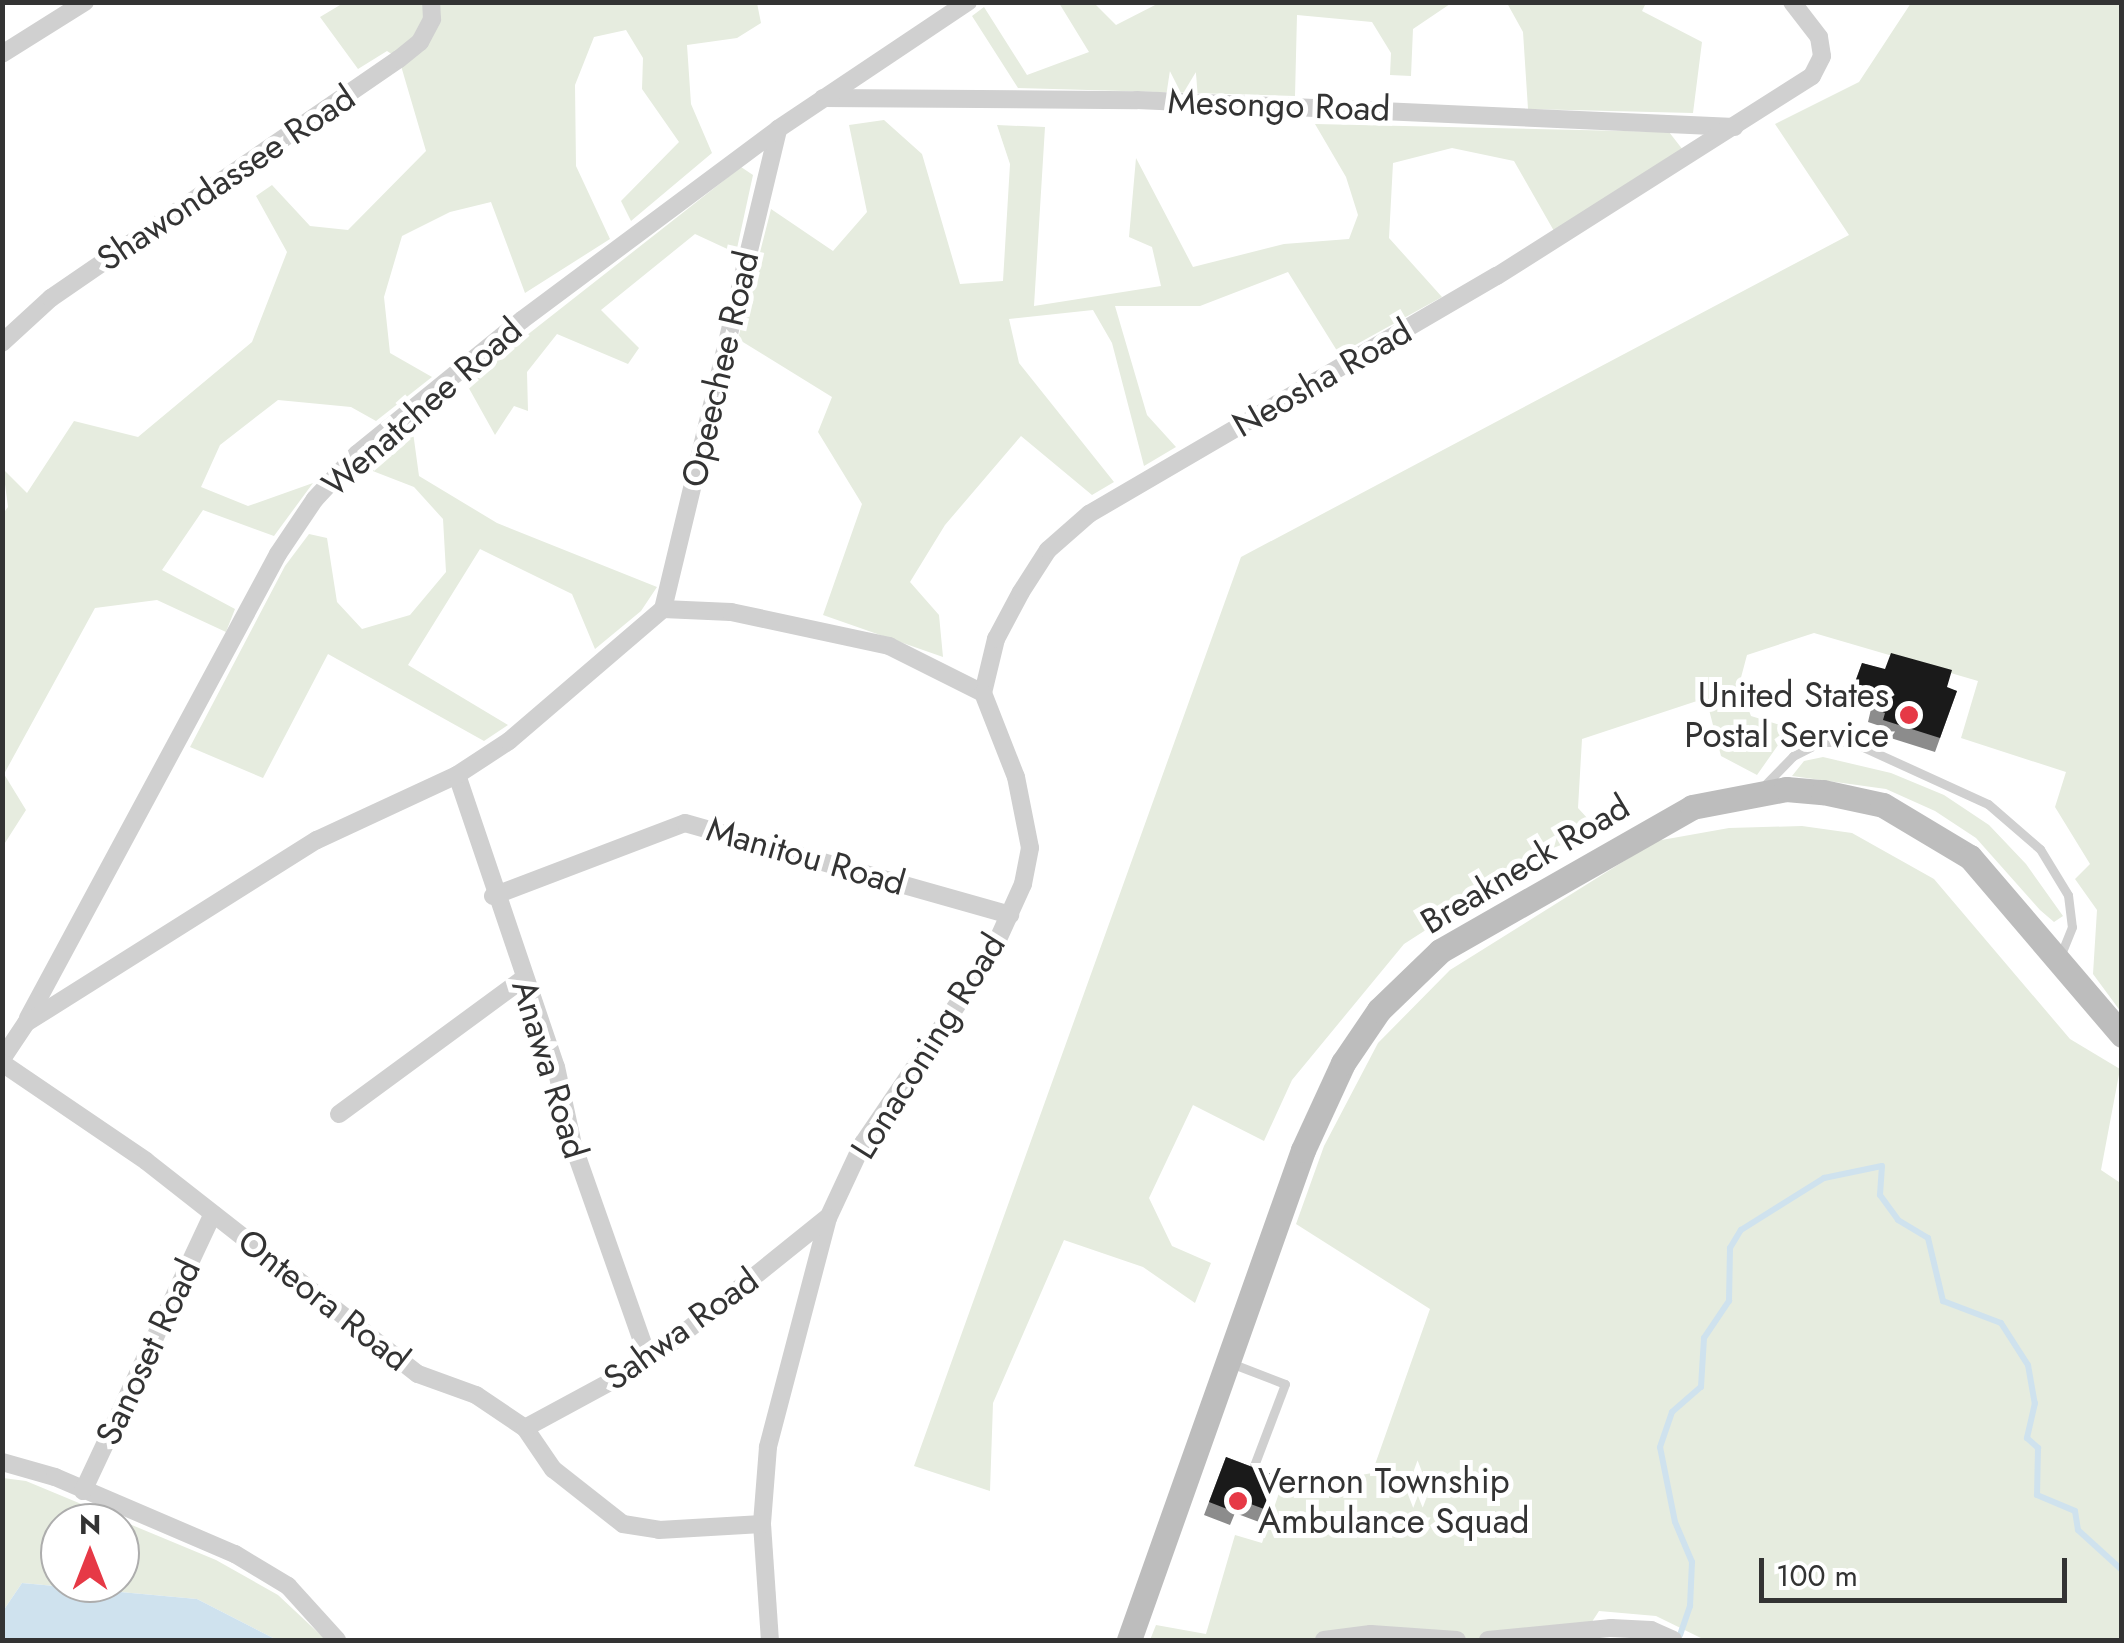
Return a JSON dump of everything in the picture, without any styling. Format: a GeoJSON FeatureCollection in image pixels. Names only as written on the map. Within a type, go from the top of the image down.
{"type":"FeatureCollection","features":[{"type":"Feature","properties":{"kind":"street"},"geometry":{"type":"LineString","coordinates":[[2,54],[86,2]]}},
{"type":"Feature","properties":{"kind":"street","name":"Shawondassee Road"},"geometry":{"type":"LineString","coordinates":[[2,343],[51,298],[399,59],[420,42],[432,19],[431,2]]}},
{"type":"Feature","properties":{"kind":"street","name":"Wenatchee Road"},"geometry":{"type":"LineString","coordinates":[[26,1023],[278,554],[315,499],[357,454],[522,320],[778,129],[968,2]]}},
{"type":"Feature","properties":{"kind":"street"},"geometry":{"type":"LineString","coordinates":[[1734,128],[1812,76],[1822,56],[1819,38],[1792,2]]}},
{"type":"Feature","properties":{"kind":"street","name":"Mesongo Road"},"geometry":{"type":"LineString","coordinates":[[822,98],[1250,103],[1734,128]]}},
{"type":"Feature","properties":{"kind":"street","name":"Neosha Road"},"geometry":{"type":"LineString","coordinates":[[983,693],[996,639],[1020,592],[1048,550],[1088,514],[1497,276],[1734,128]]}},
{"type":"Feature","properties":{"kind":"street","name":"Opeechee Road"},"geometry":{"type":"LineString","coordinates":[[663,609],[778,129]]}},
{"type":"Feature","properties":{"kind":"street"},"geometry":{"type":"LineString","coordinates":[[2,1061],[26,1023],[317,840],[457,775],[547,714],[619,642],[663,609],[731,612],[889,646],[983,693]]}},
{"type":"Feature","properties":{"kind":"street","name":"Lonaconing Road"},"geometry":{"type":"LineString","coordinates":[[770,1640],[762,1524],[768,1447],[828,1218],[862,1143],[992,956],[1010,916],[1030,848],[1016,777],[983,693]]}},
{"type":"Feature","properties":{"kind":"street","name":"Anawa Road"},"geometry":{"type":"LineString","coordinates":[[457,775],[493,896],[649,1361]]}},
{"type":"Feature","properties":{"kind":"street","name":"Breakneck Road"},"geometry":{"type":"LineString","coordinates":[[1129,1640],[1303,1150],[1344,1063],[1380,1010],[1440,951],[1629,839],[1692,808],[1758,793],[1824,792],[1883,805],[1931,828],[1970,857],[2122,1035]]}},
{"type":"Feature","properties":{"kind":"street","name":"Manitou Road"},"geometry":{"type":"LineString","coordinates":[[493,896],[685,823],[1010,916]]}},
{"type":"Feature","properties":{"kind":"street"},"geometry":{"type":"LineString","coordinates":[[339,1114],[523,979]]}},
{"type":"Feature","properties":{"kind":"street","name":"Onteora Road"},"geometry":{"type":"LineString","coordinates":[[2,1061],[213,1214],[418,1374],[476,1395],[525,1428],[552,1469],[622,1524],[659,1530],[762,1524]]}},
{"type":"Feature","properties":{"kind":"street","name":"Sanoset Road"},"geometry":{"type":"LineString","coordinates":[[83,1491],[213,1214]]}},
{"type":"Feature","properties":{"kind":"street","name":"Sahwa Road"},"geometry":{"type":"LineString","coordinates":[[525,1428],[649,1361],[828,1218]]}},
{"type":"Feature","properties":{"kind":"street"},"geometry":{"type":"LineString","coordinates":[[3,1461],[83,1491],[274,1578],[336,1640]]}},
{"type":"Feature","properties":{"kind":"street"},"geometry":{"type":"LineString","coordinates":[[1488,1640],[1611,1628],[1651,1630],[1674,1640]]}},
{"type":"Feature","properties":{"kind":"street"},"geometry":{"type":"LineString","coordinates":[[1324,1640],[1371,1634],[1457,1640]]}},
{"type":"Feature","properties":{"kind":"lane"},"geometry":{"type":"LineString","coordinates":[[1758,793],[1793,756],[1821,742],[1852,742],[1988,804],[2040,849],[2068,895],[2072,927],[2058,960]]}},
{"type":"Feature","properties":{"kind":"lane"},"geometry":{"type":"LineString","coordinates":[[1226,1361],[1285,1384],[1248,1480]]}},
{"type":"Feature","properties":{"kind":"shaded area"},"geometry":{"type":"Polygon","coordinates":[[[345,2],[757,3],[761,23],[737,38],[687,45],[691,104],[712,153],[631,221],[621,201],[679,142],[642,89],[643,58],[626,30],[594,37],[575,85],[576,166],[610,239],[525,293],[491,202],[450,212],[402,236],[384,297],[390,353],[432,377],[376,421],[351,407],[278,400],[220,445],[201,487],[248,506],[313,483],[274,536],[203,510],[162,570],[235,609],[226,632],[157,600],[95,608],[4,774],[26,810],[3,846],[2,515],[8,507],[3,469],[27,493],[74,421],[138,437],[252,342],[287,252],[256,196],[272,185],[310,226],[348,230],[426,151],[399,59],[387,51],[358,69],[320,17],[345,2]]]}},
{"type":"Feature","properties":{"kind":"shaded area"},"geometry":{"type":"Polygon","coordinates":[[[1059,3],[1094,3],[1116,25],[1159,3],[1477,3],[1450,4],[1413,29],[1411,76],[1390,75],[1391,53],[1372,22],[1297,15],[1295,96],[1018,88],[972,16],[984,7],[1027,75],[1089,52],[1059,3]]]}},
{"type":"Feature","properties":{"kind":"shaded area"},"geometry":{"type":"Polygon","coordinates":[[[1507,3],[1646,3],[1642,11],[1702,42],[1693,113],[1528,109],[1523,32],[1507,3]]]}},
{"type":"Feature","properties":{"kind":"shaded area"},"geometry":{"type":"Polygon","coordinates":[[[1911,3],[2121,3],[2121,1012],[2093,974],[2097,910],[2075,879],[2090,864],[2055,807],[2066,772],[1961,738],[1978,681],[1814,633],[1747,655],[1739,685],[1751,716],[1790,728],[1757,775],[1721,756],[1706,698],[1582,739],[1578,808],[1599,831],[1553,848],[1404,944],[1292,1080],[1264,1141],[1193,1105],[1149,1198],[1172,1246],[1211,1263],[1195,1303],[1143,1267],[1064,1240],[993,1403],[990,1491],[914,1466],[1241,557],[1849,235],[1775,124],[1859,82],[1911,3]]]}},
{"type":"Feature","properties":{"kind":"shaded area"},"geometry":{"type":"Polygon","coordinates":[[[884,120],[922,154],[960,284],[1003,281],[1010,164],[997,125],[1045,127],[1034,306],[1161,286],[1152,247],[1129,237],[1136,158],[1193,267],[1284,244],[1349,239],[1358,215],[1346,177],[1315,124],[1669,132],[1683,150],[1554,231],[1514,161],[1452,148],[1393,163],[1389,238],[1442,297],[1339,354],[1288,272],[1200,306],[1115,306],[1147,415],[1176,447],[1144,466],[1112,343],[1093,310],[1009,319],[1019,363],[1114,482],[1092,495],[1021,436],[945,525],[910,582],[939,615],[943,657],[823,615],[862,504],[818,432],[832,397],[738,339],[771,209],[833,251],[867,212],[849,125],[884,120]]]}},
{"type":"Feature","properties":{"kind":"shaded area"},"geometry":{"type":"Polygon","coordinates":[[[741,167],[753,175],[736,253],[695,234],[601,310],[639,348],[628,364],[557,334],[527,372],[528,411],[514,406],[495,435],[466,383],[741,167]]]}},
{"type":"Feature","properties":{"kind":"shaded area"},"geometry":{"type":"Polygon","coordinates":[[[413,432],[419,476],[497,523],[657,587],[641,611],[595,649],[572,594],[480,549],[408,665],[508,725],[484,741],[328,654],[263,778],[190,747],[285,566],[309,534],[327,538],[337,602],[362,629],[410,615],[446,572],[443,519],[414,487],[365,468],[413,432]]]}},
{"type":"Feature","properties":{"kind":"shaded area"},"geometry":{"type":"Polygon","coordinates":[[[1823,757],[1891,773],[1944,795],[1989,825],[2026,864],[2063,916],[2054,922],[1976,838],[1935,811],[1886,789],[1792,776],[1804,761],[1823,757]]]}},
{"type":"Feature","properties":{"kind":"shaded area"},"geometry":{"type":"Polygon","coordinates":[[[1802,826],[1852,833],[1934,879],[2070,1039],[2120,1069],[2101,1170],[2122,1184],[2121,1640],[1705,1640],[1656,1616],[1599,1611],[1580,1640],[1150,1640],[1156,1625],[1206,1634],[1235,1535],[1262,1543],[1280,1490],[1372,1473],[1430,1309],[1296,1224],[1324,1146],[1378,1043],[1450,970],[1656,841],[1729,828],[1802,826]]]}},
{"type":"Feature","properties":{"kind":"shaded area"},"geometry":{"type":"Polygon","coordinates":[[[3,1478],[26,1481],[79,1503],[40,1503],[40,1585],[22,1583],[3,1611],[3,1478]]]}},
{"type":"Feature","properties":{"kind":"shaded area"},"geometry":{"type":"Polygon","coordinates":[[[140,1528],[216,1560],[278,1595],[326,1640],[277,1640],[197,1599],[140,1594],[140,1528]]]}},
{"type":"Feature","properties":{"kind":"water"},"geometry":{"type":"Polygon","coordinates":[[[22,1583],[40,1585],[40,1603],[140,1603],[140,1594],[197,1599],[277,1640],[3,1640],[3,1611],[22,1583]]]}},
{"type":"Feature","properties":{"kind":"building","name":"United States Postal Service"},"geometry":{"type":"Polygon","coordinates":[[[1891,653],[1952,670],[1947,687],[1957,691],[1940,738],[1883,720],[1885,713],[1872,708],[1875,696],[1853,688],[1862,663],[1885,669],[1891,653]]]}},
{"type":"Feature","properties":{"kind":"building","name":"Vernon Township Ambulance Squad"},"geometry":{"type":"Polygon","coordinates":[[[1226,1457],[1276,1476],[1264,1509],[1240,1500],[1235,1512],[1209,1502],[1226,1457]]]}},
{"type":"Feature","properties":{"kind":"waterway"},"geometry":{"type":"LineString","coordinates":[[1680,1635],[1690,1606],[1692,1562],[1675,1522],[1660,1447],[1672,1412],[1701,1387],[1704,1338],[1729,1301],[1730,1248],[1741,1230],[1824,1178],[1882,1166],[1880,1195],[1898,1220],[1928,1238],[1943,1301],[2001,1323],[2028,1365],[2035,1403],[2027,1438],[2038,1448],[2037,1495],[2075,1511],[2078,1530],[2122,1570]]}},
{"type":"Feature","properties":{"kind":"place","name":"United States Postal Service"},"geometry":{"type":"Point","coordinates":[1909,715]}},
{"type":"Feature","properties":{"kind":"place","name":"Vernon Township Ambulance Squad"},"geometry":{"type":"Point","coordinates":[1238,1501]}}]}
